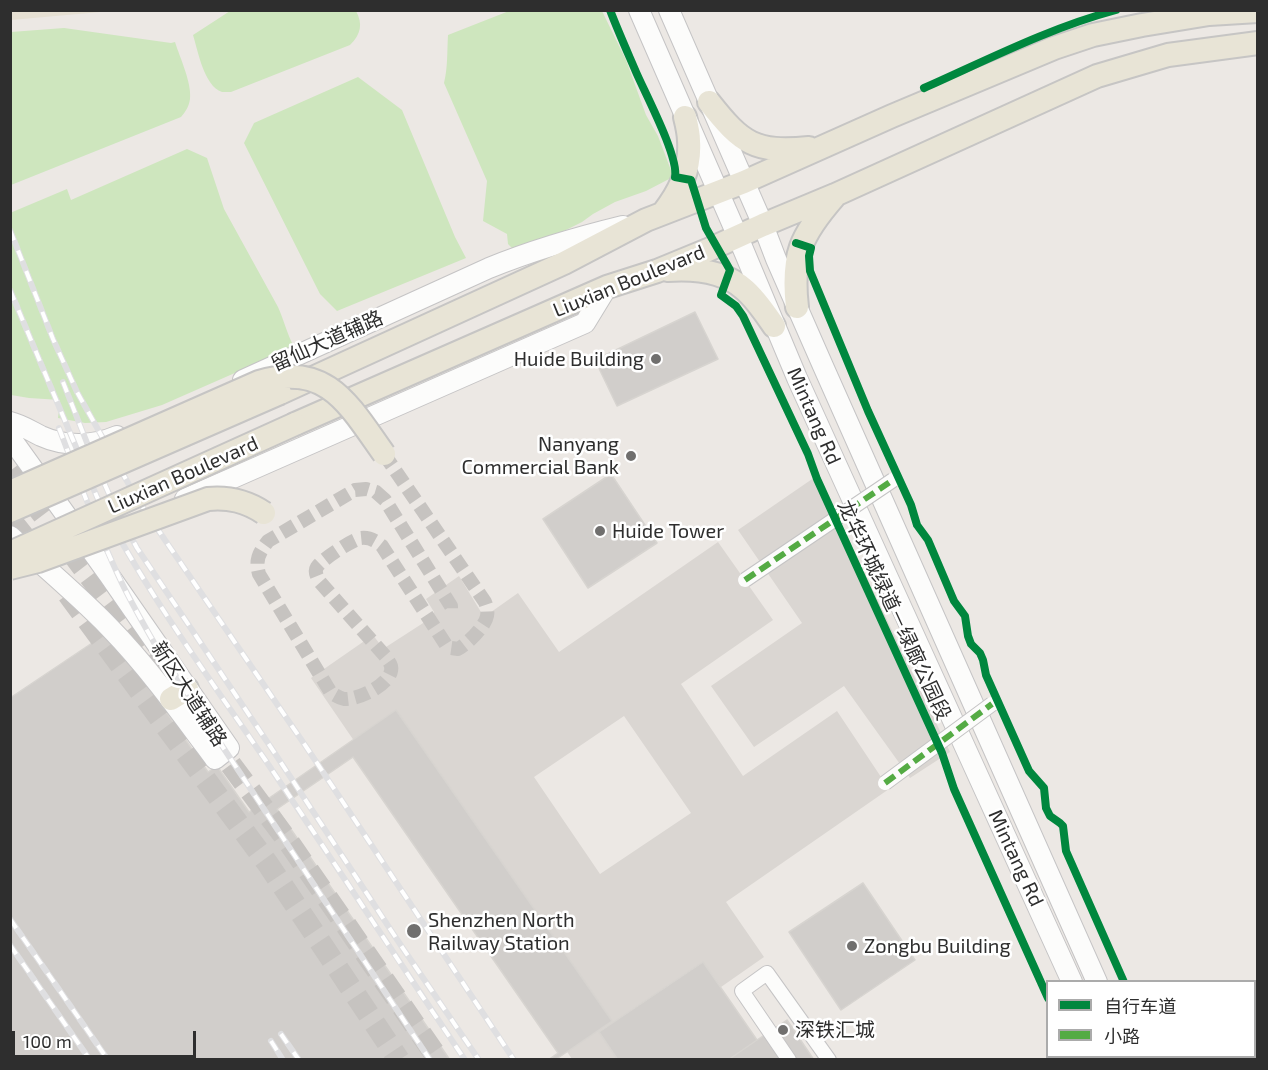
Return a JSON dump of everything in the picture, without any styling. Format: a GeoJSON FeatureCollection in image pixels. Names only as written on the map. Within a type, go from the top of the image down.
{"type":"FeatureCollection","features":[{"type":"Feature","properties":{"kind":"main road","name":"Mintang Rd"},"geometry":{"type":"LineString","coordinates":[[639,10],[797,378],[1072,980]]}},
{"type":"Feature","properties":{"kind":"main road","name":"Mintang Rd"},"geometry":{"type":"LineString","coordinates":[[669,10],[823,366],[1097,980]]}},
{"type":"Feature","properties":{"kind":"main road","name":"Liuxian Boulevard"},"geometry":{"type":"LineString","coordinates":[[10,511],[280,393],[564,263],[654,217],[744,182],[1054,48],[1093,35],[1142,25],[1209,14],[1257,11]]}},
{"type":"Feature","properties":{"kind":"main road","name":"Liuxian Boulevard"},"geometry":{"type":"LineString","coordinates":[[10,553],[295,424],[607,287],[657,271],[835,195],[1097,76],[1168,55],[1257,43]]}},
{"type":"Feature","properties":{"kind":"main road"},"geometry":{"type":"LineString","coordinates":[[709,102],[735,133],[758,147],[790,150],[836,141]]}},
{"type":"Feature","properties":{"kind":"main road"},"geometry":{"type":"LineString","coordinates":[[654,217],[673,200],[685,173],[690,142],[685,117]]}},
{"type":"Feature","properties":{"kind":"main road"},"geometry":{"type":"LineString","coordinates":[[797,307],[795,275],[798,252],[814,222],[835,195]]}},
{"type":"Feature","properties":{"kind":"main road","name":"留仙大道辅路"},"geometry":{"type":"LineString","coordinates":[[10,422],[25,426],[43,437],[65,442],[88,444],[111,439],[489,268],[571,239],[654,217]]}},
{"type":"Feature","properties":{"kind":"main road"},"geometry":{"type":"LineString","coordinates":[[657,271],[679,269],[707,272],[734,281],[746,290],[774,326]]}},
{"type":"Feature","properties":{"kind":"main road"},"geometry":{"type":"LineString","coordinates":[[109,575],[105,563],[105,544],[109,536],[120,528],[585,323],[607,287]]}},
{"type":"Feature","properties":{"kind":"main road"},"geometry":{"type":"LineString","coordinates":[[797,378],[823,366]]}},
{"type":"Feature","properties":{"kind":"main road"},"geometry":{"type":"LineString","coordinates":[[10,492],[259,382],[286,376],[309,378],[340,397],[357,416],[384,454]]}},
{"type":"Feature","properties":{"kind":"main road","name":"新区大道辅路"},"geometry":{"type":"LineString","coordinates":[[10,436],[109,575],[179,694],[144,665],[109,627],[10,536]]}},
{"type":"Feature","properties":{"kind":"main road"},"geometry":{"type":"LineString","coordinates":[[10,568],[38,561],[208,499],[238,500],[264,513]]}},
{"type":"Feature","properties":{"kind":"street"},"geometry":{"type":"LineString","coordinates":[[745,580],[893,480]]}},
{"type":"Feature","properties":{"kind":"street"},"geometry":{"type":"LineString","coordinates":[[885,783],[992,704]]}},
{"type":"Feature","properties":{"kind":"street"},"geometry":{"type":"LineString","coordinates":[[789,1059],[742,991],[767,973],[829,1059]]}},
{"type":"Feature","properties":{"kind":"shaded area"},"geometry":{"type":"Polygon","coordinates":[[[11,10],[112,10],[112,11],[11,20],[11,10]]]}},
{"type":"Feature","properties":{"kind":"shaded area"},"geometry":{"type":"Polygon","coordinates":[[[818,475],[950,752],[910,778],[844,686],[754,747],[711,686],[802,623],[738,530],[818,475]]]}},
{"type":"Feature","properties":{"kind":"shaded area"},"geometry":{"type":"Polygon","coordinates":[[[718,542],[773,620],[681,684],[743,776],[837,711],[889,789],[726,902],[764,957],[721,987],[703,962],[599,1032],[618,1059],[572,1059],[311,678],[373,635],[382,647],[386,647],[434,616],[426,599],[459,576],[484,617],[518,593],[559,652],[718,542]],[[624,716],[534,777],[600,874],[691,813],[624,716]]]}},
{"type":"Feature","properties":{"kind":"green space"},"geometry":{"type":"Polygon","coordinates":[[[230,11],[356,11],[360,20],[360,29],[350,45],[231,92],[222,92],[206,76],[193,35],[230,11]]]}},
{"type":"Feature","properties":{"kind":"green space"},"geometry":{"type":"Polygon","coordinates":[[[509,11],[602,11],[626,60],[646,115],[658,136],[672,173],[671,178],[646,191],[615,202],[548,239],[514,250],[508,244],[507,234],[483,221],[487,181],[444,83],[448,35],[509,11]]]}},
{"type":"Feature","properties":{"kind":"green space"},"geometry":{"type":"Polygon","coordinates":[[[64,28],[175,42],[189,86],[189,104],[181,117],[11,185],[11,32],[64,28]]]}},
{"type":"Feature","properties":{"kind":"green space"},"geometry":{"type":"Polygon","coordinates":[[[358,77],[402,110],[466,258],[337,311],[320,294],[244,143],[254,123],[358,77]]]}},
{"type":"Feature","properties":{"kind":"green space"},"geometry":{"type":"Polygon","coordinates":[[[187,149],[207,158],[224,209],[278,307],[294,347],[162,405],[106,422],[85,423],[58,418],[60,400],[11,395],[10,213],[67,189],[71,200],[187,149]]]}},
{"type":"Feature","properties":{"kind":"building","name":"Huide Building"},"geometry":{"type":"Polygon","coordinates":[[[695,312],[718,359],[617,406],[595,360],[695,312]]]}},
{"type":"Feature","properties":{"kind":"building","name":"Huide Tower"},"geometry":{"type":"Polygon","coordinates":[[[611,474],[657,543],[588,588],[543,519],[611,474]]]}},
{"type":"Feature","properties":{"kind":"building","name":"Shenzhen North Railway Station"},"geometry":{"type":"Polygon","coordinates":[[[110,631],[208,772],[217,766],[249,812],[396,710],[612,1021],[555,1060],[10,1060],[10,698],[110,631]]]}},
{"type":"Feature","properties":{"kind":"building","name":"Shenzhen North Railway Station"},"geometry":{"type":"Polygon","coordinates":[[[353,757],[558,1053],[548,1060],[450,1060],[277,809],[353,757]]]}},
{"type":"Feature","properties":{"kind":"building","name":"Zongbu Building"},"geometry":{"type":"Polygon","coordinates":[[[863,883],[915,960],[841,1010],[789,932],[863,883]]]}},
{"type":"Feature","properties":{"kind":"building"},"geometry":{"type":"Polygon","coordinates":[[[703,962],[757,1040],[728,1060],[618,1060],[599,1032],[703,962]]]}},
{"type":"Feature","properties":{"kind":"building","name":"深铁汇城"},"geometry":{"type":"Polygon","coordinates":[[[787,1020],[814,1060],[728,1060],[757,1040],[787,1020]]]}},
{"type":"Feature","properties":{"kind":"tunnel"},"geometry":{"type":"LineString","coordinates":[[384,454],[485,602],[486,620],[471,639],[458,649],[446,645],[382,546],[370,539],[361,538],[344,546],[324,560],[317,567],[316,574],[319,581],[386,657],[391,666],[391,672],[382,684],[374,689],[358,697],[342,699],[331,693],[259,574],[257,564],[259,556],[268,541],[355,490],[366,489],[376,492],[385,500],[451,606],[451,613]]}},
{"type":"Feature","properties":{"kind":"tunnel"},"geometry":{"type":"LineString","coordinates":[[10,471],[190,709]]}},
{"type":"Feature","properties":{"kind":"tunnel"},"geometry":{"type":"LineString","coordinates":[[10,519],[41,558]]}},
{"type":"Feature","properties":{"kind":"tunnel"},"geometry":{"type":"LineString","coordinates":[[68,594],[268,864],[399,1060]]}},
{"type":"Feature","properties":{"kind":"tunnel"},"geometry":{"type":"LineString","coordinates":[[211,738],[290,844],[439,1060]]}},
{"type":"Feature","properties":{"kind":"railway"},"geometry":{"type":"LineString","coordinates":[[10,230],[53,339],[77,392],[137,499],[309,751],[514,1060]]}},
{"type":"Feature","properties":{"kind":"railway"},"geometry":{"type":"LineString","coordinates":[[10,290],[97,497],[135,565],[177,632],[291,798],[465,1060]]}},
{"type":"Feature","properties":{"kind":"railway"},"geometry":{"type":"LineString","coordinates":[[63,382],[113,503],[137,548],[479,1060]]}},
{"type":"Feature","properties":{"kind":"railway"},"geometry":{"type":"LineString","coordinates":[[59,428],[111,559],[156,646],[430,1060]]}},
{"type":"Feature","properties":{"kind":"railway"},"geometry":{"type":"LineString","coordinates":[[10,919],[108,1060]]}},
{"type":"Feature","properties":{"kind":"railway"},"geometry":{"type":"LineString","coordinates":[[10,945],[90,1060]]}},
{"type":"Feature","properties":{"kind":"railway"},"geometry":{"type":"LineString","coordinates":[[281,1034],[299,1060]]}},
{"type":"Feature","properties":{"kind":"railway"},"geometry":{"type":"LineString","coordinates":[[271,1041],[283,1060]]}},
{"type":"Feature","properties":{"kind":"marked path"},"geometry":{"type":"LineString","coordinates":[[745,580],[893,480]]}},
{"type":"Feature","properties":{"kind":"marked path"},"geometry":{"type":"LineString","coordinates":[[885,783],[992,704]]}},
{"type":"Feature","properties":{"kind":"cycle path","name":"龙华环城绿道－绿廊公园段"},"geometry":{"type":"LineString","coordinates":[[610,10],[667,141],[675,168],[675,177],[691,180],[706,228],[730,270],[721,295],[736,306],[743,316],[808,454],[817,479],[942,753],[954,789],[1046,994]]}},
{"type":"Feature","properties":{"kind":"cycle path"},"geometry":{"type":"LineString","coordinates":[[924,88],[1042,35],[1116,10]]}},
{"type":"Feature","properties":{"kind":"cycle path"},"geometry":{"type":"LineString","coordinates":[[796,243],[811,248],[810,271],[868,411],[911,505],[917,525],[928,540],[954,601],[965,616],[971,644],[980,653],[986,675],[1029,771],[1044,788],[1046,808],[1050,816],[1063,826],[1066,851],[1123,980]]}},
{"type":"Feature","properties":{"kind":"place","name":"Huide Building"},"geometry":{"type":"Point","coordinates":[656,359]}},
{"type":"Feature","properties":{"kind":"place","name":"Nanyang Commercial Bank"},"geometry":{"type":"Point","coordinates":[631,456]}},
{"type":"Feature","properties":{"kind":"place","name":"Huide Tower"},"geometry":{"type":"Point","coordinates":[600,531]}},
{"type":"Feature","properties":{"kind":"place","name":"Shenzhen North Railway Station"},"geometry":{"type":"Point","coordinates":[414,931]}},
{"type":"Feature","properties":{"kind":"place","name":"Zongbu Building"},"geometry":{"type":"Point","coordinates":[852,946]}},
{"type":"Feature","properties":{"kind":"place","name":"深铁汇城"},"geometry":{"type":"Point","coordinates":[783,1030]}}]}
